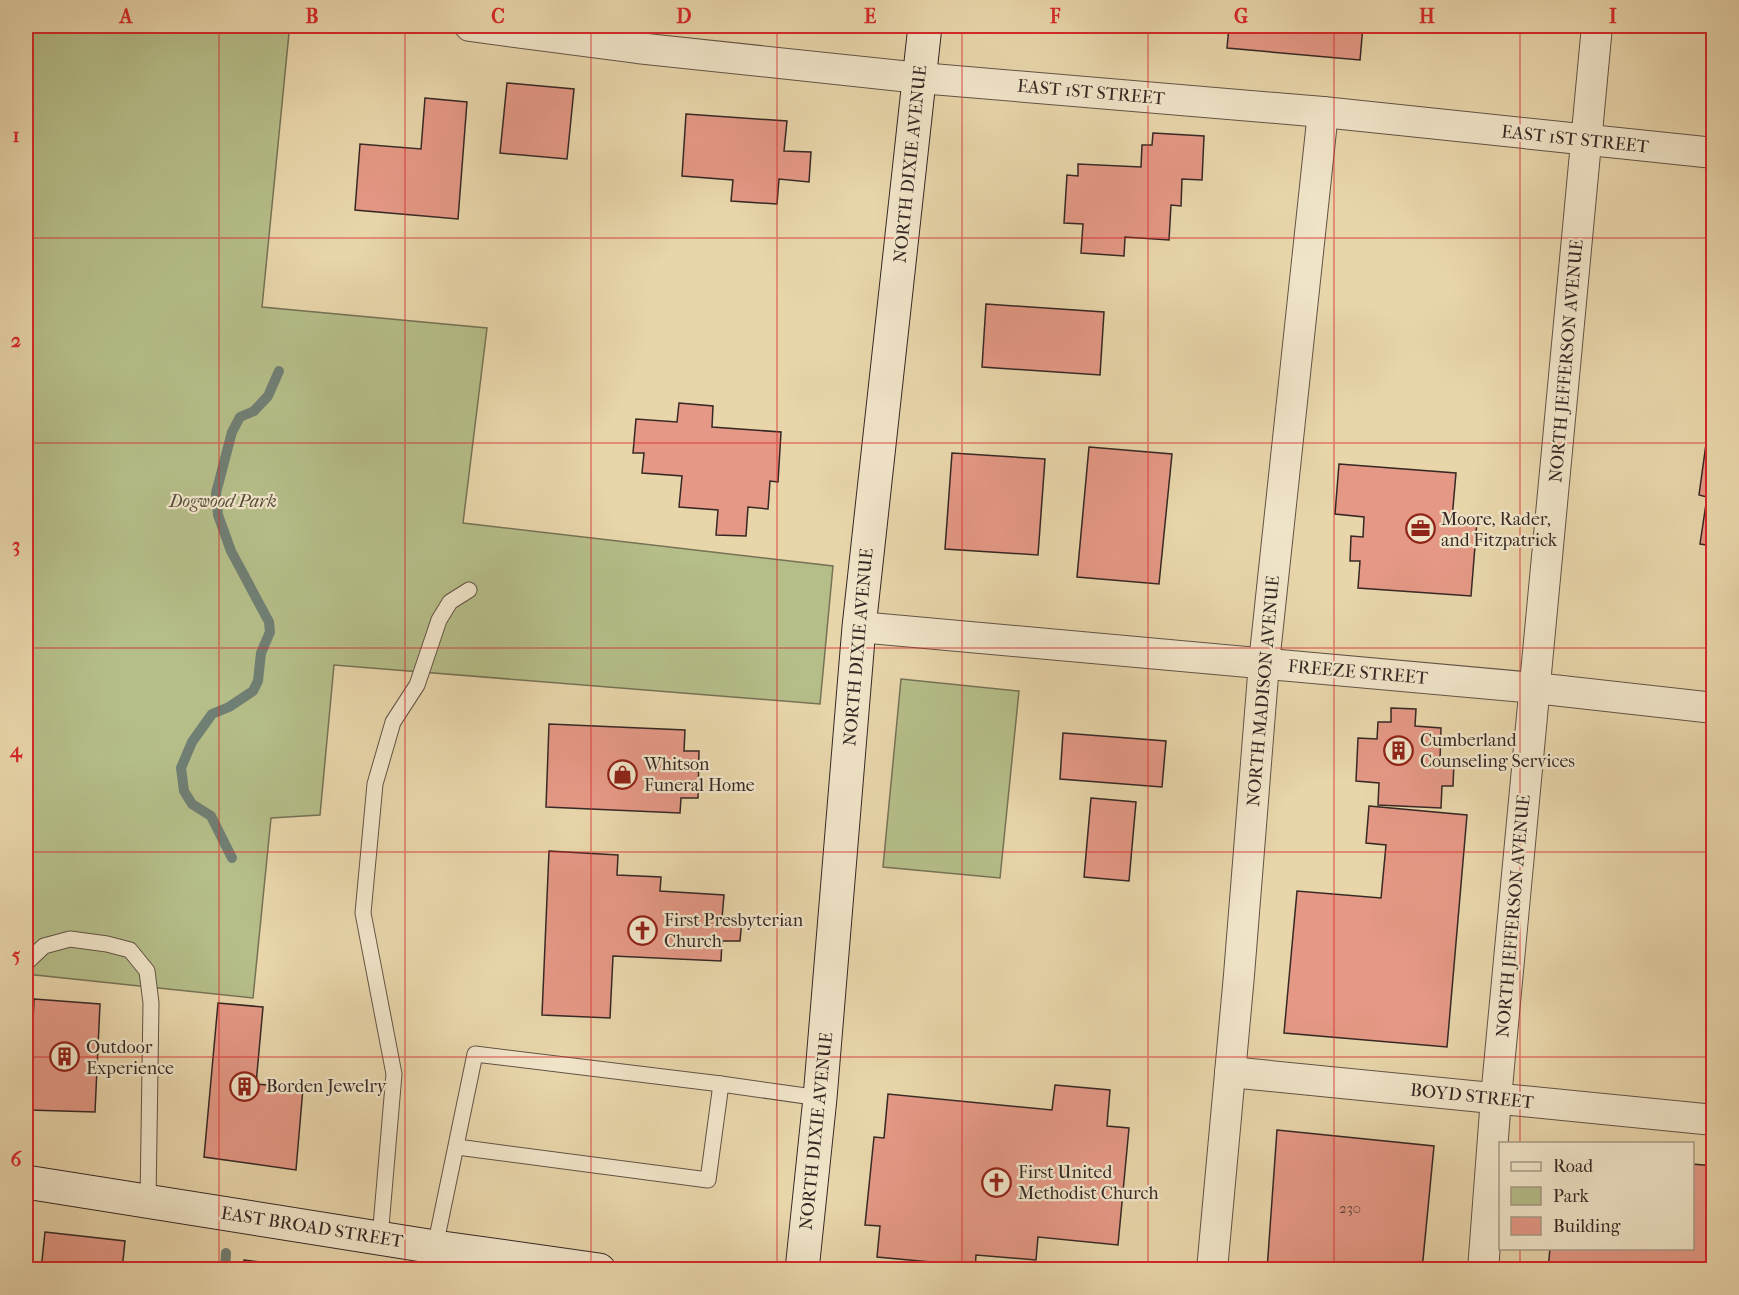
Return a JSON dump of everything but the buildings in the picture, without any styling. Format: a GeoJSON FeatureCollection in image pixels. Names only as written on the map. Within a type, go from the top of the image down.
{"type":"FeatureCollection","features":[{"type":"Feature","properties":{"kind":"street","name":"EAST 1ST STREET"},"geometry":{"type":"LineString","coordinates":[[470,26],[637,48],[920,78],[1323,112],[1713,153]]}},
{"type":"Feature","properties":{"kind":"street","name":"NORTH DIXIE AVENUE"},"geometry":{"type":"LineString","coordinates":[[802,1269],[820,1098],[859,627],[925,26]]}},
{"type":"Feature","properties":{"kind":"street","name":"NORTH JEFFERSON AVENUE"},"geometry":{"type":"LineString","coordinates":[[1484,1269],[1496,1098],[1597,26]]}},
{"type":"Feature","properties":{"kind":"street","name":"NORTH MADISON AVENUE"},"geometry":{"type":"LineString","coordinates":[[1212,1269],[1264,663],[1323,112]]}},
{"type":"Feature","properties":{"kind":"street","name":"FREEZE STREET"},"geometry":{"type":"LineString","coordinates":[[859,627],[1535,688],[1713,708]]}},
{"type":"Feature","properties":{"kind":"street","name":"BOYD STREET"},"geometry":{"type":"LineString","coordinates":[[1230,1072],[1713,1120]]}},
{"type":"Feature","properties":{"kind":"street","name":"EAST BROAD STREET"},"geometry":{"type":"LineString","coordinates":[[26,1182],[435,1247],[599,1269]]}},
{"type":"Feature","properties":{"kind":"lane"},"geometry":{"type":"LineString","coordinates":[[380,1238],[394,1074],[363,913],[375,784],[393,722],[417,685],[439,620],[450,602],[469,590]]}},
{"type":"Feature","properties":{"kind":"lane"},"geometry":{"type":"LineString","coordinates":[[26,963],[44,945],[70,939],[130,950],[147,971],[151,1003],[148,1202]]}},
{"type":"Feature","properties":{"kind":"lane"},"geometry":{"type":"LineString","coordinates":[[435,1247],[476,1054],[820,1098]]}},
{"type":"Feature","properties":{"kind":"lane"},"geometry":{"type":"LineString","coordinates":[[457,1147],[708,1180],[721,1084]]}},
{"type":"Feature","properties":{"kind":"green space","name":"Dogwood Park"},"geometry":{"type":"Polygon","coordinates":[[[26,26],[229,26],[289,33],[262,307],[487,328],[463,523],[833,566],[820,704],[334,665],[320,815],[271,818],[253,998],[26,974],[26,26]]]}},
{"type":"Feature","properties":{"kind":"green space"},"geometry":{"type":"Polygon","coordinates":[[[901,679],[1019,691],[1000,878],[883,867],[901,679]]]}},
{"type":"Feature","properties":{"kind":"waterway"},"geometry":{"type":"LineString","coordinates":[[232,858],[211,816],[192,804],[184,791],[181,768],[192,742],[212,714],[229,707],[253,691],[258,681],[261,653],[270,632],[269,622],[231,551],[218,515],[216,493],[232,432],[240,417],[254,411],[268,396],[279,371]]}},
{"type":"Feature","properties":{"kind":"waterway"},"geometry":{"type":"LineString","coordinates":[[225,1270],[226,1253]]}},
{"type":"Feature","properties":{"kind":"place","name":"Moore, Rader, and Fitzpatrick"},"geometry":{"type":"Point","coordinates":[1420,529]}},
{"type":"Feature","properties":{"kind":"place","name":"Cumberland Counseling Services"},"geometry":{"type":"Point","coordinates":[1399,750]}},
{"type":"Feature","properties":{"kind":"place","name":"Whitson Funeral Home"},"geometry":{"type":"Point","coordinates":[623,774]}},
{"type":"Feature","properties":{"kind":"place","name":"First Presbyterian Church"},"geometry":{"type":"Point","coordinates":[643,930]}},
{"type":"Feature","properties":{"kind":"place","name":"Outdoor Experience"},"geometry":{"type":"Point","coordinates":[65,1057]}},
{"type":"Feature","properties":{"kind":"place","name":"Borden Jewelry"},"geometry":{"type":"Point","coordinates":[245,1086]}},
{"type":"Feature","properties":{"kind":"place","name":"First United Methodist Church"},"geometry":{"type":"Point","coordinates":[997,1182]}}]}
